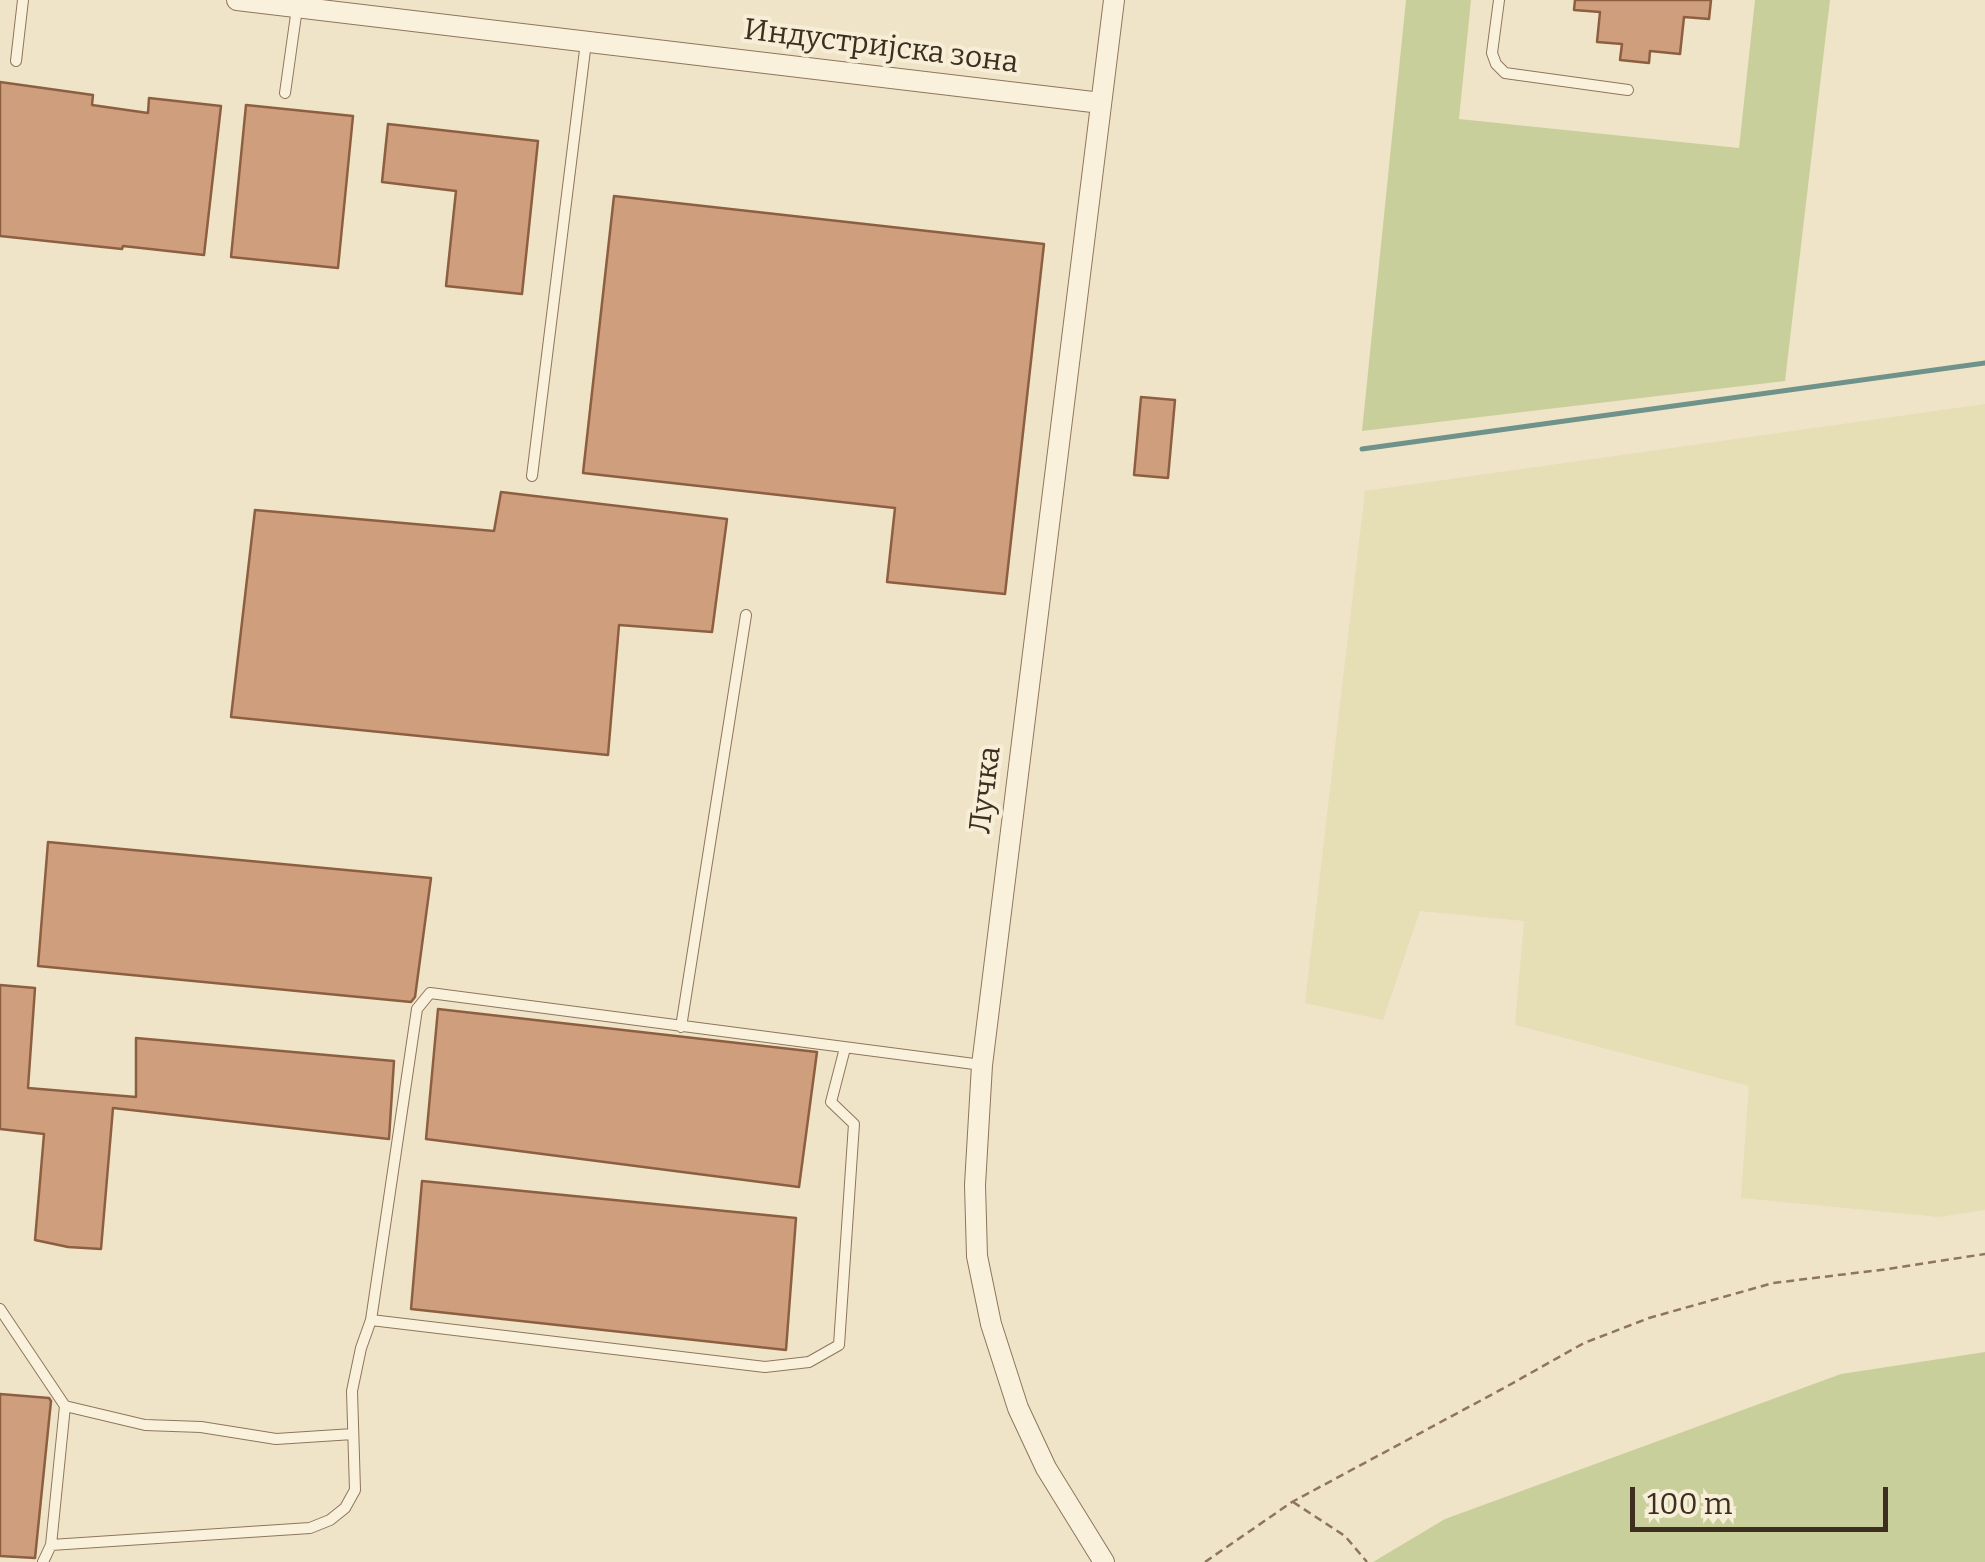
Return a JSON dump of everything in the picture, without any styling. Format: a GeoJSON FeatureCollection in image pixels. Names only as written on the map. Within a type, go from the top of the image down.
{"type":"FeatureCollection","features":[{"type":"Feature","properties":{"kind":"street","name":"Индустријска зона"},"geometry":{"type":"LineString","coordinates":[[237,0],[1101,103]]}},
{"type":"Feature","properties":{"kind":"street","name":"Лучка"},"geometry":{"type":"LineString","coordinates":[[1104,1562],[1046,1468],[1018,1408],[991,1324],[977,1256],[976,1141],[982,1065],[1114,0]]}},
{"type":"Feature","properties":{"kind":"lane"},"geometry":{"type":"LineString","coordinates":[[16,61],[23,0]]}},
{"type":"Feature","properties":{"kind":"lane"},"geometry":{"type":"LineString","coordinates":[[1499,0],[1492,48],[1500,69],[1511,75],[1628,90]]}},
{"type":"Feature","properties":{"kind":"lane"},"geometry":{"type":"LineString","coordinates":[[285,93],[297,7]]}},
{"type":"Feature","properties":{"kind":"lane"},"geometry":{"type":"LineString","coordinates":[[532,476],[586,42]]}},
{"type":"Feature","properties":{"kind":"lane"},"geometry":{"type":"LineString","coordinates":[[681,1027],[746,615]]}},
{"type":"Feature","properties":{"kind":"lane"},"geometry":{"type":"LineString","coordinates":[[50,1545],[310,1528],[345,1508],[354,1490],[352,1391],[371,1320],[417,1008],[430,993],[982,1065]]}},
{"type":"Feature","properties":{"kind":"lane"},"geometry":{"type":"LineString","coordinates":[[371,1320],[765,1366],[810,1362],[839,1344],[854,1124],[831,1102],[845,1048]]}},
{"type":"Feature","properties":{"kind":"lane"},"geometry":{"type":"LineString","coordinates":[[0,1310],[64,1406],[50,1545],[43,1562]]}},
{"type":"Feature","properties":{"kind":"lane"},"geometry":{"type":"LineString","coordinates":[[64,1406],[145,1425],[201,1427],[276,1439],[353,1434]]}},
{"type":"Feature","properties":{"kind":"path"},"geometry":{"type":"LineString","coordinates":[[1204,1562],[1292,1502],[1584,1343],[1649,1318],[1773,1283],[1985,1254]]}},
{"type":"Feature","properties":{"kind":"path"},"geometry":{"type":"LineString","coordinates":[[1292,1502],[1346,1536],[1368,1562]]}},
{"type":"Feature","properties":{"kind":"shaded area"},"geometry":{"type":"Polygon","coordinates":[[[1985,404],[1985,1210],[1939,1217],[1741,1198],[1749,1086],[1515,1025],[1524,921],[1420,911],[1383,1020],[1305,1003],[1365,491],[1985,404]]]}},
{"type":"Feature","properties":{"kind":"green space"},"geometry":{"type":"Polygon","coordinates":[[[1406,0],[1471,0],[1459,119],[1739,148],[1755,0],[1830,0],[1785,381],[1362,431],[1406,0]]]}},
{"type":"Feature","properties":{"kind":"green space"},"geometry":{"type":"Polygon","coordinates":[[[1985,1352],[1985,1562],[1373,1562],[1445,1519],[1841,1374],[1985,1352]]]}},
{"type":"Feature","properties":{"kind":"building"},"geometry":{"type":"Polygon","coordinates":[[[1575,0],[1711,0],[1709,19],[1684,17],[1680,54],[1650,51],[1649,63],[1620,60],[1622,44],[1597,42],[1600,12],[1574,10],[1575,0]]]}},
{"type":"Feature","properties":{"kind":"building"},"geometry":{"type":"Polygon","coordinates":[[[0,82],[93,95],[92,105],[148,113],[149,98],[221,106],[204,255],[0,236],[0,82]]]}},
{"type":"Feature","properties":{"kind":"building"},"geometry":{"type":"Polygon","coordinates":[[[246,105],[353,116],[338,268],[231,257],[246,105]]]}},
{"type":"Feature","properties":{"kind":"building"},"geometry":{"type":"Polygon","coordinates":[[[388,124],[538,141],[522,294],[446,286],[456,191],[382,182],[388,124]]]}},
{"type":"Feature","properties":{"kind":"building"},"geometry":{"type":"Polygon","coordinates":[[[614,196],[1044,244],[1005,594],[887,582],[895,508],[583,473],[614,196]]]}},
{"type":"Feature","properties":{"kind":"building"},"geometry":{"type":"Polygon","coordinates":[[[1141,397],[1175,400],[1168,478],[1134,475],[1141,397]]]}},
{"type":"Feature","properties":{"kind":"building"},"geometry":{"type":"Polygon","coordinates":[[[501,492],[727,519],[712,632],[619,625],[608,755],[231,717],[255,510],[494,531],[501,492]]]}},
{"type":"Feature","properties":{"kind":"building"},"geometry":{"type":"Polygon","coordinates":[[[48,842],[431,878],[415,997],[411,1002],[38,966],[48,842]]]}},
{"type":"Feature","properties":{"kind":"building"},"geometry":{"type":"Polygon","coordinates":[[[0,985],[35,988],[28,1088],[136,1097],[136,1038],[394,1061],[389,1139],[113,1108],[101,1249],[35,1240],[44,1134],[0,1129],[0,985]]]}},
{"type":"Feature","properties":{"kind":"building"},"geometry":{"type":"Polygon","coordinates":[[[438,1009],[817,1052],[799,1187],[426,1139],[438,1009]]]}},
{"type":"Feature","properties":{"kind":"building"},"geometry":{"type":"Polygon","coordinates":[[[422,1181],[796,1218],[786,1350],[411,1309],[422,1181]]]}},
{"type":"Feature","properties":{"kind":"building"},"geometry":{"type":"Polygon","coordinates":[[[0,1394],[51,1401],[35,1558],[0,1556],[0,1394]]]}},
{"type":"Feature","properties":{"kind":"waterway"},"geometry":{"type":"LineString","coordinates":[[1362,449],[1985,363]]}}]}
